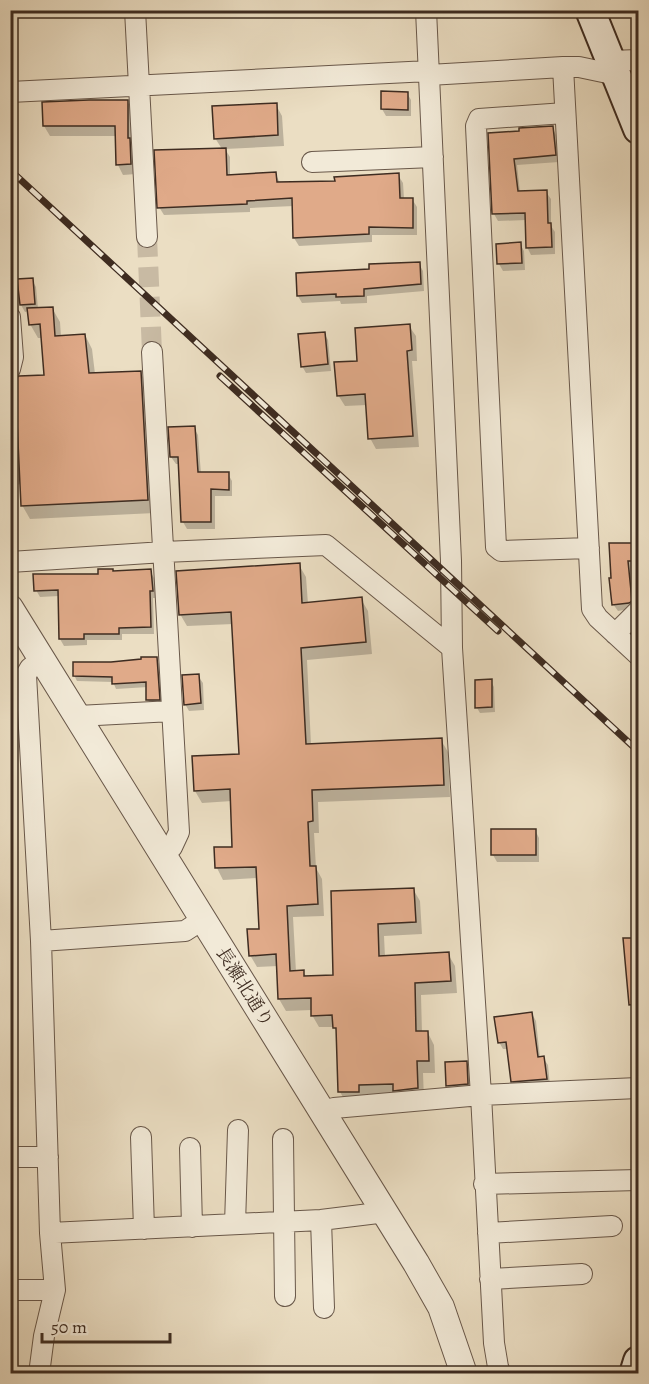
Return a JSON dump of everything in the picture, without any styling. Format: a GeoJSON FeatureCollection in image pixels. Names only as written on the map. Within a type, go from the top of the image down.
{"type":"FeatureCollection","features":[{"type":"Feature","properties":{"kind":"main road"},"geometry":{"type":"LineString","coordinates":[[590,10],[622,65],[639,129]]}},
{"type":"Feature","properties":{"kind":"main road"},"geometry":{"type":"LineString","coordinates":[[634,1374],[639,1361]]}},
{"type":"Feature","properties":{"kind":"street"},"geometry":{"type":"LineString","coordinates":[[135,10],[147,237]]}},
{"type":"Feature","properties":{"kind":"street"},"geometry":{"type":"LineString","coordinates":[[426,10],[451,561],[452,648],[481,1095],[494,1343],[501,1374]]}},
{"type":"Feature","properties":{"kind":"street"},"geometry":{"type":"LineString","coordinates":[[10,92],[622,65]]}},
{"type":"Feature","properties":{"kind":"street"},"geometry":{"type":"LineString","coordinates":[[563,67],[592,609],[598,618],[639,655]]}},
{"type":"Feature","properties":{"kind":"street"},"geometry":{"type":"LineString","coordinates":[[565,113],[479,119],[476,126],[496,547],[501,551],[589,548]]}},
{"type":"Feature","properties":{"kind":"street"},"geometry":{"type":"LineString","coordinates":[[312,162],[433,158]]}},
{"type":"Feature","properties":{"kind":"street"},"geometry":{"type":"LineString","coordinates":[[10,317],[13,357],[10,369]]}},
{"type":"Feature","properties":{"kind":"street"},"geometry":{"type":"LineString","coordinates":[[152,352],[179,832],[172,847],[163,855]]}},
{"type":"Feature","properties":{"kind":"street"},"geometry":{"type":"LineString","coordinates":[[10,562],[326,545],[452,648]]}},
{"type":"Feature","properties":{"kind":"street","name":"長瀬北通り"},"geometry":{"type":"LineString","coordinates":[[10,608],[202,920],[386,1212],[441,1307],[464,1374]]}},
{"type":"Feature","properties":{"kind":"street"},"geometry":{"type":"LineString","coordinates":[[615,634],[639,611]]}},
{"type":"Feature","properties":{"kind":"street"},"geometry":{"type":"LineString","coordinates":[[39,1374],[44,1336],[55,1290],[50,1233],[41,941],[26,675],[30,668],[42,659]]}},
{"type":"Feature","properties":{"kind":"street"},"geometry":{"type":"LineString","coordinates":[[78,716],[172,711]]}},
{"type":"Feature","properties":{"kind":"street"},"geometry":{"type":"LineString","coordinates":[[41,941],[185,932],[202,920]]}},
{"type":"Feature","properties":{"kind":"street"},"geometry":{"type":"LineString","coordinates":[[323,1111],[334,1108],[481,1095],[639,1088]]}},
{"type":"Feature","properties":{"kind":"street"},"geometry":{"type":"LineString","coordinates":[[235,1224],[238,1130]]}},
{"type":"Feature","properties":{"kind":"street"},"geometry":{"type":"LineString","coordinates":[[141,1137],[144,1229]]}},
{"type":"Feature","properties":{"kind":"street"},"geometry":{"type":"LineString","coordinates":[[284,1138],[285,1296]]}},
{"type":"Feature","properties":{"kind":"street"},"geometry":{"type":"LineString","coordinates":[[190,1148],[192,1227]]}},
{"type":"Feature","properties":{"kind":"street"},"geometry":{"type":"LineString","coordinates":[[10,1157],[48,1157]]}},
{"type":"Feature","properties":{"kind":"street"},"geometry":{"type":"LineString","coordinates":[[484,1184],[639,1180]]}},
{"type":"Feature","properties":{"kind":"street"},"geometry":{"type":"LineString","coordinates":[[50,1233],[321,1220],[386,1212]]}},
{"type":"Feature","properties":{"kind":"street"},"geometry":{"type":"LineString","coordinates":[[321,1220],[324,1308]]}},
{"type":"Feature","properties":{"kind":"street"},"geometry":{"type":"LineString","coordinates":[[488,1233],[612,1226]]}},
{"type":"Feature","properties":{"kind":"street"},"geometry":{"type":"LineString","coordinates":[[490,1279],[582,1274]]}},
{"type":"Feature","properties":{"kind":"street"},"geometry":{"type":"LineString","coordinates":[[10,1290],[55,1290]]}},
{"type":"Feature","properties":{"kind":"building"},"geometry":{"type":"Polygon","coordinates":[[[381,91],[408,92],[408,110],[381,109],[381,91]]]}},
{"type":"Feature","properties":{"kind":"building"},"geometry":{"type":"Polygon","coordinates":[[[128,100],[131,164],[116,165],[115,126],[43,126],[42,102],[128,100]]]}},
{"type":"Feature","properties":{"kind":"building"},"geometry":{"type":"Polygon","coordinates":[[[277,103],[278,135],[214,139],[212,106],[277,103]]]}},
{"type":"Feature","properties":{"kind":"building"},"geometry":{"type":"Polygon","coordinates":[[[553,126],[556,155],[514,159],[518,191],[547,190],[548,223],[551,223],[552,247],[526,248],[525,213],[492,214],[488,133],[553,126]]]}},
{"type":"Feature","properties":{"kind":"building"},"geometry":{"type":"Polygon","coordinates":[[[226,148],[227,175],[276,172],[277,182],[335,181],[334,177],[399,173],[400,198],[413,198],[413,228],[369,227],[369,234],[293,238],[292,198],[247,201],[247,204],[157,208],[154,150],[226,148]]]}},
{"type":"Feature","properties":{"kind":"building"},"geometry":{"type":"Polygon","coordinates":[[[521,242],[522,263],[497,264],[496,244],[521,242]]]}},
{"type":"Feature","properties":{"kind":"building"},"geometry":{"type":"Polygon","coordinates":[[[420,262],[421,284],[364,289],[364,296],[336,297],[336,294],[297,296],[296,273],[369,269],[369,264],[420,262]]]}},
{"type":"Feature","properties":{"kind":"building"},"geometry":{"type":"Polygon","coordinates":[[[33,278],[35,304],[20,305],[17,279],[33,278]]]}},
{"type":"Feature","properties":{"kind":"building"},"geometry":{"type":"Polygon","coordinates":[[[53,307],[55,336],[85,334],[89,373],[141,371],[148,500],[21,506],[15,379],[19,376],[44,375],[40,324],[29,325],[27,308],[53,307]]]}},
{"type":"Feature","properties":{"kind":"building"},"geometry":{"type":"Polygon","coordinates":[[[410,324],[412,350],[407,351],[413,436],[368,439],[365,394],[337,396],[334,362],[357,361],[355,328],[410,324]]]}},
{"type":"Feature","properties":{"kind":"building"},"geometry":{"type":"Polygon","coordinates":[[[325,332],[328,364],[301,367],[298,334],[325,332]]]}},
{"type":"Feature","properties":{"kind":"building"},"geometry":{"type":"Polygon","coordinates":[[[195,426],[198,472],[229,472],[229,490],[211,489],[211,522],[181,522],[178,457],[170,457],[168,427],[195,426]]]}},
{"type":"Feature","properties":{"kind":"building"},"geometry":{"type":"Polygon","coordinates":[[[609,543],[639,543],[639,561],[628,561],[632,601],[629,603],[612,605],[609,543]]]}},
{"type":"Feature","properties":{"kind":"building"},"geometry":{"type":"Polygon","coordinates":[[[300,563],[302,603],[362,597],[366,642],[301,648],[306,744],[442,738],[444,785],[312,790],[313,821],[308,822],[310,866],[316,866],[318,904],[287,906],[290,971],[304,970],[304,976],[333,975],[331,891],[414,888],[416,922],[378,924],[379,956],[449,952],[451,981],[415,983],[416,1031],[428,1031],[429,1061],[417,1061],[418,1088],[393,1091],[393,1084],[359,1085],[359,1092],[338,1092],[336,1028],[333,1028],[332,1015],[311,1016],[311,998],[278,999],[276,954],[249,956],[247,929],[259,929],[256,867],[215,868],[214,847],[232,847],[230,789],[194,791],[192,756],[239,754],[231,612],[179,615],[176,571],[300,563]]]}},
{"type":"Feature","properties":{"kind":"building"},"geometry":{"type":"Polygon","coordinates":[[[98,569],[113,569],[113,571],[151,569],[153,591],[150,591],[151,627],[119,628],[119,634],[84,634],[84,639],[59,639],[58,590],[34,591],[33,574],[98,574],[98,569]]]}},
{"type":"Feature","properties":{"kind":"building"},"geometry":{"type":"Polygon","coordinates":[[[141,657],[157,657],[160,700],[146,700],[146,682],[112,684],[112,677],[73,676],[73,662],[111,662],[141,659],[141,657]]]}},
{"type":"Feature","properties":{"kind":"building"},"geometry":{"type":"Polygon","coordinates":[[[199,674],[201,703],[184,705],[182,675],[199,674]]]}},
{"type":"Feature","properties":{"kind":"building"},"geometry":{"type":"Polygon","coordinates":[[[492,679],[492,707],[475,708],[475,680],[492,679]]]}},
{"type":"Feature","properties":{"kind":"building"},"geometry":{"type":"Polygon","coordinates":[[[491,829],[536,829],[536,855],[491,855],[491,829]]]}},
{"type":"Feature","properties":{"kind":"building"},"geometry":{"type":"Polygon","coordinates":[[[623,938],[639,938],[639,1004],[629,1005],[623,938]]]}},
{"type":"Feature","properties":{"kind":"building"},"geometry":{"type":"Polygon","coordinates":[[[532,1012],[538,1057],[544,1056],[547,1079],[511,1082],[506,1042],[498,1043],[494,1017],[532,1012]]]}},
{"type":"Feature","properties":{"kind":"building"},"geometry":{"type":"Polygon","coordinates":[[[467,1061],[468,1084],[446,1086],[445,1062],[467,1061]]]}},
{"type":"Feature","properties":{"kind":"tunnel"},"geometry":{"type":"LineString","coordinates":[[147,237],[152,352]]}},
{"type":"Feature","properties":{"kind":"railway"},"geometry":{"type":"LineString","coordinates":[[10,170],[638,751]]}},
{"type":"Feature","properties":{"kind":"railway"},"geometry":{"type":"LineString","coordinates":[[220,376],[498,631]]}}]}
